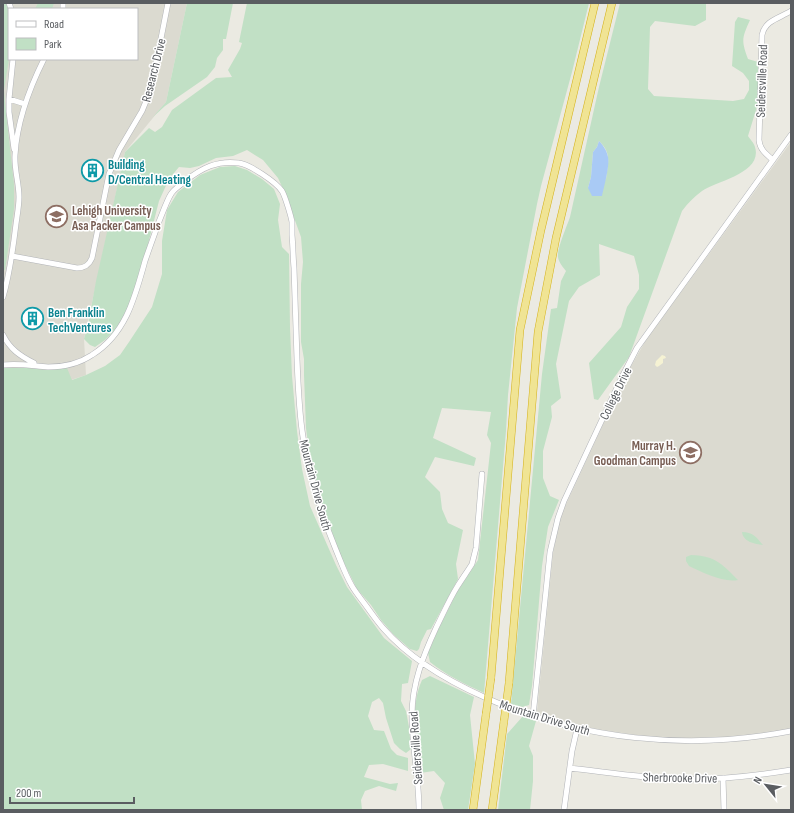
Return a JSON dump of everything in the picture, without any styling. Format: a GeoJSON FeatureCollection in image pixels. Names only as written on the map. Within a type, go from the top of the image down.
{"type":"FeatureCollection","features":[{"type":"Feature","properties":{"kind":"highway"},"geometry":{"type":"LineString","coordinates":[[473,810],[491,678],[520,330],[541,230],[595,3]]}},
{"type":"Feature","properties":{"kind":"highway"},"geometry":{"type":"LineString","coordinates":[[492,810],[509,683],[538,332],[556,238],[612,3]]}},
{"type":"Feature","properties":{"kind":"street","name":"Research Drive"},"geometry":{"type":"LineString","coordinates":[[12,256],[77,268],[85,267],[91,263],[108,174],[119,150],[142,111],[151,89],[168,3]]}},
{"type":"Feature","properties":{"kind":"street","name":"Seidersville Road"},"geometry":{"type":"LineString","coordinates":[[773,160],[762,150],[759,140],[762,34],[768,23],[791,12]]}},
{"type":"Feature","properties":{"kind":"street"},"geometry":{"type":"LineString","coordinates":[[3,297],[12,256],[19,197],[9,112],[13,60]]}},
{"type":"Feature","properties":{"kind":"street"},"geometry":{"type":"LineString","coordinates":[[15,156],[19,125],[25,104],[34,79],[44,60]]}},
{"type":"Feature","properties":{"kind":"street"},"geometry":{"type":"LineString","coordinates":[[9,99],[25,104]]}},
{"type":"Feature","properties":{"kind":"street","name":"College Drive"},"geometry":{"type":"LineString","coordinates":[[533,716],[550,552],[558,518],[564,501],[637,348],[791,135]]}},
{"type":"Feature","properties":{"kind":"street","name":"Mountain Drive South"},"geometry":{"type":"LineString","coordinates":[[3,365],[18,364],[54,367],[74,364],[92,356],[104,346],[120,327],[130,310],[137,291],[146,257],[171,193],[198,171],[220,162],[243,163],[268,178],[282,192],[292,222],[297,374],[302,435],[308,465],[325,524],[352,587],[380,625],[397,642],[421,662],[453,682],[503,705],[533,716],[577,729],[638,738],[689,741],[752,738],[791,731]]}},
{"type":"Feature","properties":{"kind":"street","name":"Mountain Drive South"},"geometry":{"type":"LineString","coordinates":[[3,335],[6,341],[17,353],[36,365]]}},
{"type":"Feature","properties":{"kind":"street","name":"Seidersville Road"},"geometry":{"type":"LineString","coordinates":[[419,810],[418,778],[412,715],[414,690],[421,662],[446,606],[472,564],[474,558],[482,474]]}},
{"type":"Feature","properties":{"kind":"street"},"geometry":{"type":"LineString","coordinates":[[564,810],[572,751],[577,729]]}},
{"type":"Feature","properties":{"kind":"street","name":"Sherbrooke Drive"},"geometry":{"type":"LineString","coordinates":[[570,768],[630,775],[688,779],[749,776],[791,770]]}},
{"type":"Feature","properties":{"kind":"street"},"geometry":{"type":"LineString","coordinates":[[723,778],[724,810]]}},
{"type":"Feature","properties":{"kind":"shaded area","name":"Lehigh University Asa Packer Campus"},"geometry":{"type":"Polygon","coordinates":[[[3,3],[187,3],[166,102],[125,152],[84,339],[86,375],[65,382],[3,545],[3,3]]]}},
{"type":"Feature","properties":{"kind":"shaded area","name":"Murray H. Goodman Campus"},"geometry":{"type":"Polygon","coordinates":[[[791,142],[791,729],[729,737],[651,737],[591,728],[539,715],[537,711],[553,553],[562,513],[626,375],[646,340],[791,142]]]}},
{"type":"Feature","properties":{"kind":"green space"},"geometry":{"type":"Polygon","coordinates":[[[3,3],[6,3],[8,10],[9,60],[4,90],[14,185],[14,209],[5,270],[3,270],[3,3]]]}},
{"type":"Feature","properties":{"kind":"green space"},"geometry":{"type":"Polygon","coordinates":[[[38,3],[54,3],[52,8],[36,8],[38,3]]]}},
{"type":"Feature","properties":{"kind":"green space"},"geometry":{"type":"Polygon","coordinates":[[[187,3],[233,3],[226,39],[223,39],[223,50],[217,58],[215,67],[207,77],[165,106],[153,117],[166,102],[187,3]]]}},
{"type":"Feature","properties":{"kind":"green space"},"geometry":{"type":"Polygon","coordinates":[[[247,3],[589,3],[541,186],[517,308],[508,395],[484,693],[436,667],[430,662],[428,653],[457,592],[478,560],[491,443],[487,435],[491,412],[442,408],[433,438],[476,458],[474,466],[435,457],[425,477],[440,492],[442,509],[448,523],[463,530],[456,564],[458,579],[431,629],[427,630],[419,649],[417,651],[410,649],[393,634],[357,589],[342,559],[320,497],[309,452],[306,428],[304,359],[301,342],[301,284],[303,262],[301,237],[278,178],[263,160],[247,150],[233,156],[216,158],[199,166],[190,168],[179,167],[169,179],[159,201],[137,284],[127,310],[118,327],[105,340],[95,347],[90,345],[84,339],[125,152],[149,128],[155,132],[162,127],[172,110],[216,78],[232,77],[228,70],[242,43],[239,42],[247,3]]]}},
{"type":"Feature","properties":{"kind":"green space"},"geometry":{"type":"Polygon","coordinates":[[[620,3],[706,3],[706,20],[695,26],[655,21],[650,27],[648,89],[654,96],[733,101],[744,99],[749,90],[749,81],[743,73],[732,66],[735,22],[738,17],[750,20],[745,31],[743,43],[748,59],[758,62],[758,99],[748,136],[755,147],[756,156],[746,170],[702,191],[691,200],[682,211],[629,357],[598,400],[594,399],[589,363],[621,327],[627,307],[639,289],[639,275],[634,256],[599,244],[600,275],[579,287],[569,301],[556,364],[561,398],[551,406],[552,417],[543,451],[543,478],[550,496],[559,500],[548,527],[542,566],[532,686],[529,705],[522,707],[511,704],[542,374],[551,309],[557,308],[561,281],[566,271],[561,265],[558,253],[562,237],[570,217],[599,87],[620,3]],[[599,141],[593,152],[591,177],[588,188],[606,179],[608,158],[603,145],[599,141]]]}},
{"type":"Feature","properties":{"kind":"green space"},"geometry":{"type":"Polygon","coordinates":[[[235,166],[247,170],[262,179],[274,189],[280,204],[278,220],[282,247],[289,254],[292,376],[297,431],[302,469],[310,506],[347,587],[384,638],[412,661],[408,683],[402,684],[401,701],[406,711],[411,749],[406,753],[394,743],[383,703],[379,698],[372,702],[368,716],[374,730],[384,731],[391,749],[397,755],[408,758],[408,771],[383,764],[369,765],[364,777],[390,784],[398,783],[396,791],[379,786],[365,791],[361,800],[362,810],[3,810],[3,368],[47,370],[67,368],[72,380],[105,366],[120,355],[152,307],[162,274],[162,241],[167,210],[178,192],[200,175],[220,167],[235,166]]]}},
{"type":"Feature","properties":{"kind":"green space"},"geometry":{"type":"Polygon","coordinates":[[[742,532],[752,534],[763,545],[747,540],[742,532]]]}},
{"type":"Feature","properties":{"kind":"green space"},"geometry":{"type":"Polygon","coordinates":[[[691,555],[703,556],[718,562],[738,580],[732,581],[719,578],[689,566],[686,561],[686,557],[691,555]]]}},
{"type":"Feature","properties":{"kind":"green space"},"geometry":{"type":"Polygon","coordinates":[[[430,676],[474,697],[470,715],[475,764],[468,810],[444,810],[440,798],[445,783],[434,771],[420,773],[415,726],[416,703],[422,680],[430,676]]]}},
{"type":"Feature","properties":{"kind":"green space"},"geometry":{"type":"Polygon","coordinates":[[[523,716],[536,721],[529,746],[533,756],[533,781],[530,810],[498,810],[507,734],[523,716]]]}},
{"type":"Feature","properties":{"kind":"sand"},"geometry":{"type":"Polygon","coordinates":[[[662,355],[666,358],[663,359],[663,363],[657,367],[655,365],[656,361],[662,355]]]}},
{"type":"Feature","properties":{"kind":"water"},"geometry":{"type":"Polygon","coordinates":[[[599,141],[607,153],[608,165],[602,196],[592,196],[588,188],[591,177],[593,152],[599,141]]]}},
{"type":"Feature","properties":{"kind":"place","name":"Building D/Central Heating"},"geometry":{"type":"Point","coordinates":[92,171]}},
{"type":"Feature","properties":{"kind":"place","name":"Lehigh University Asa Packer Campus"},"geometry":{"type":"Point","coordinates":[57,217]}},
{"type":"Feature","properties":{"kind":"place","name":"Ben Franklin TechVentures"},"geometry":{"type":"Point","coordinates":[32,319]}},
{"type":"Feature","properties":{"kind":"place","name":"Murray H. Goodman Campus"},"geometry":{"type":"Point","coordinates":[691,452]}}]}
